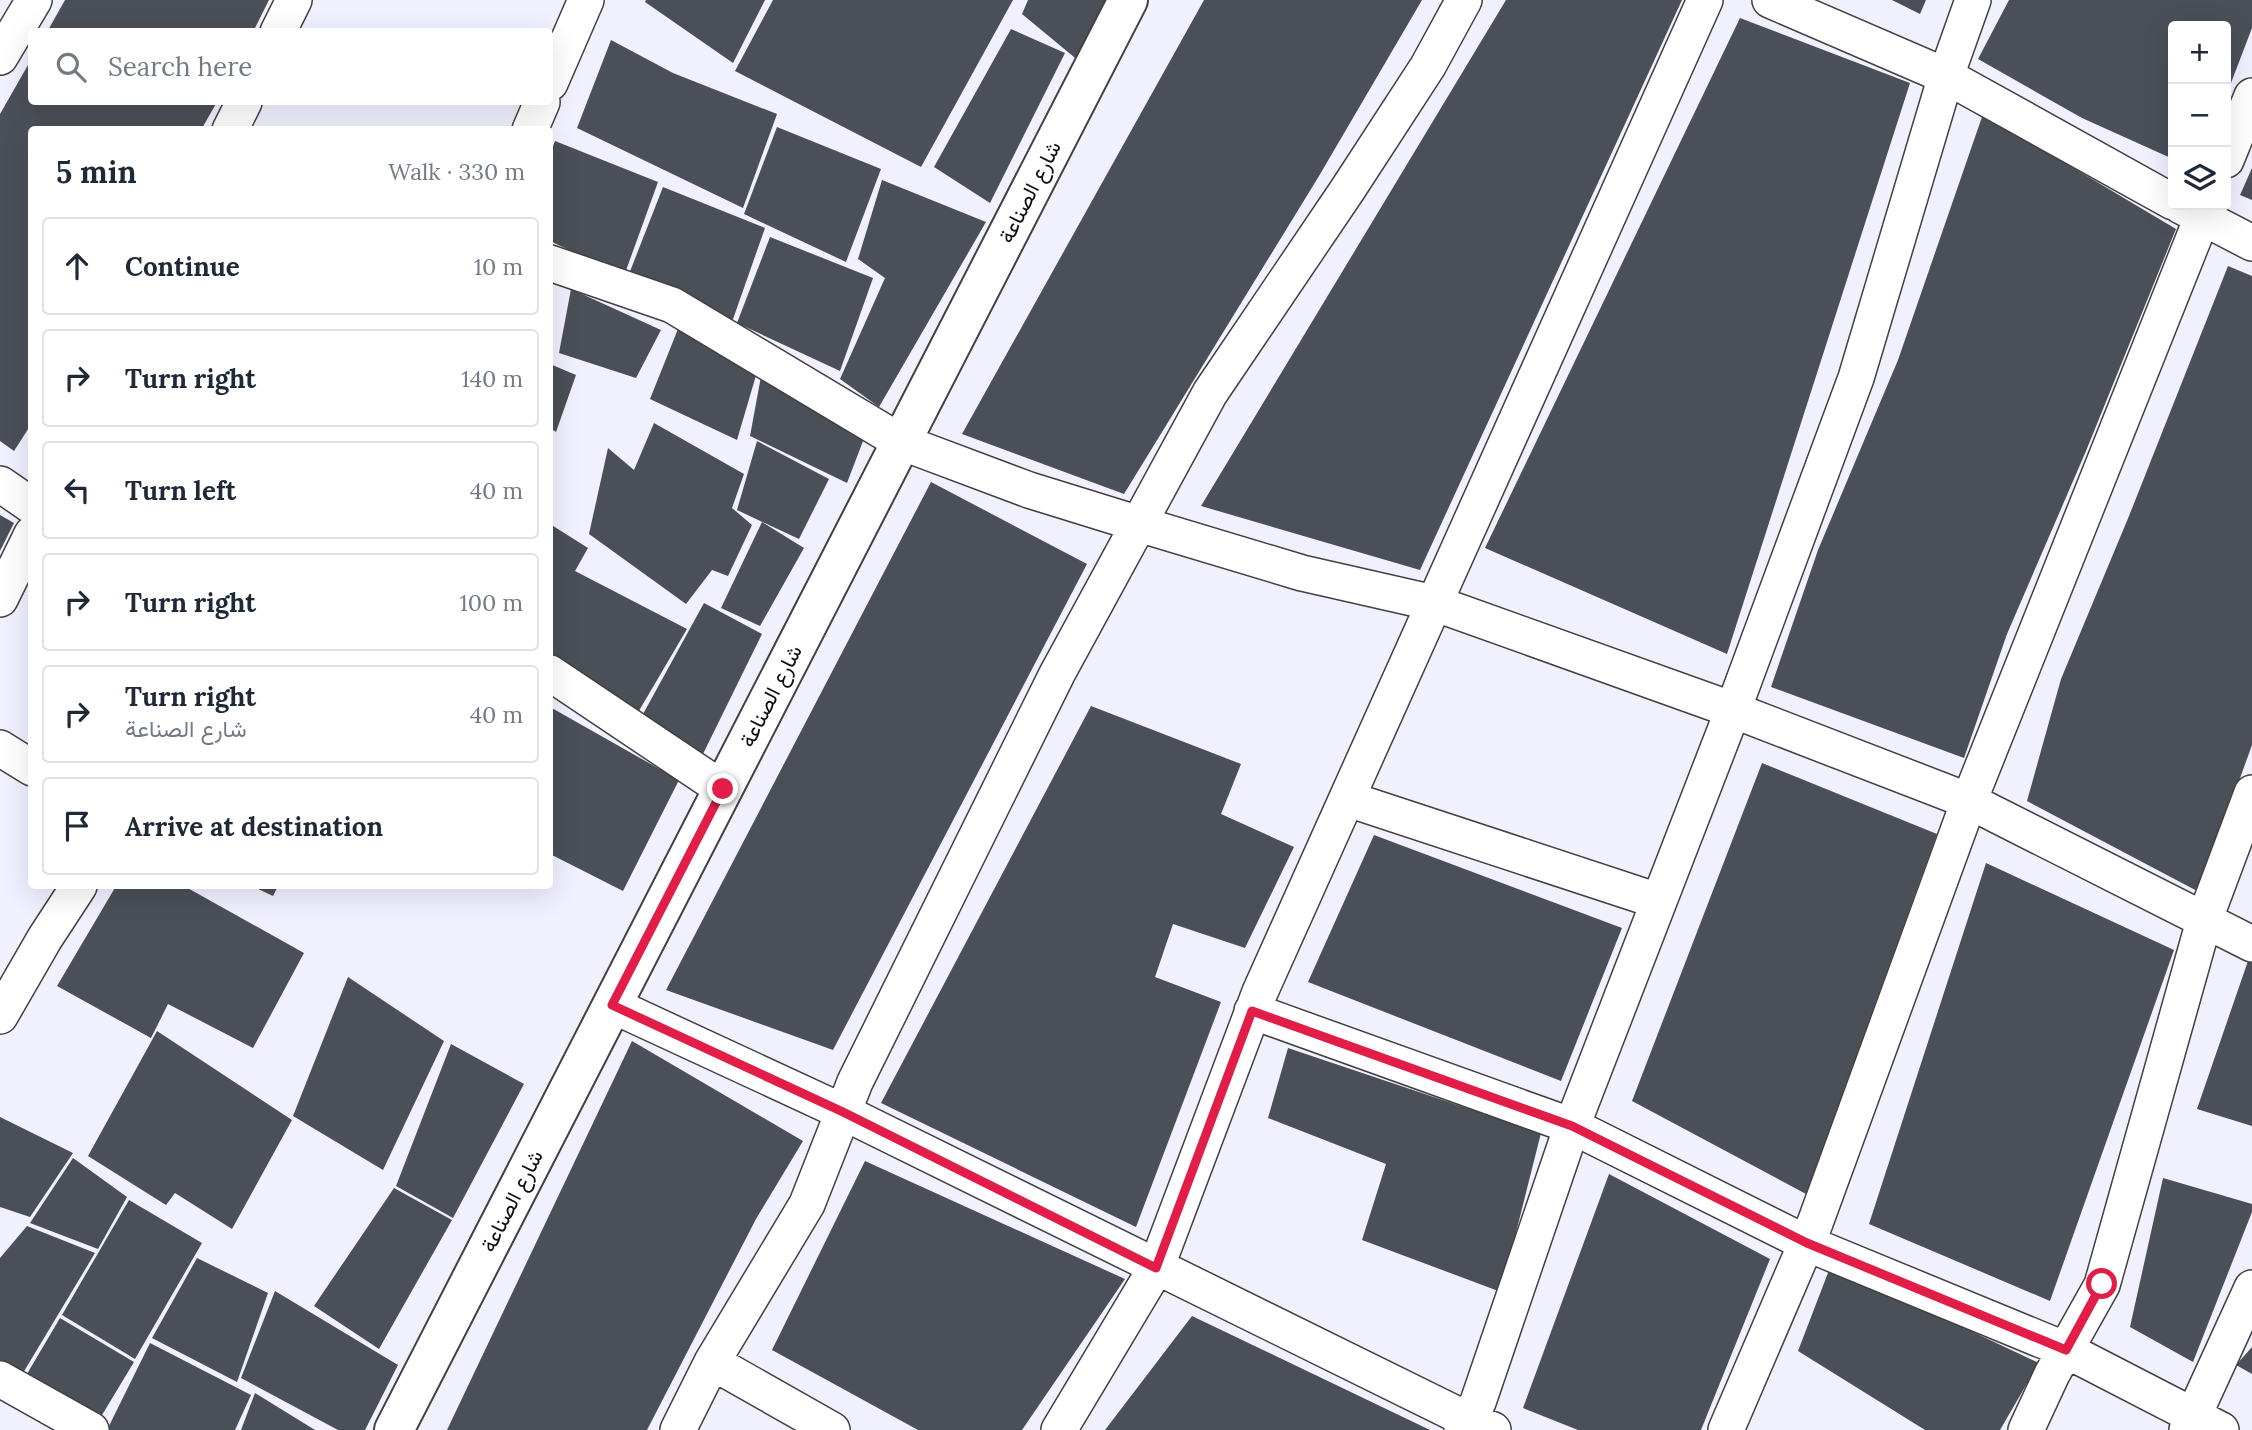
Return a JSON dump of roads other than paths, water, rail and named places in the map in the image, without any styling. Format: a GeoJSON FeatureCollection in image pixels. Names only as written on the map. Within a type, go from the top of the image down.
{"type":"FeatureCollection","features":[{"type":"Feature","properties":{"kind":"street"},"geometry":{"type":"LineString","coordinates":[[0,57],[34,0]]}},
{"type":"Feature","properties":{"kind":"street"},"geometry":{"type":"LineString","coordinates":[[280,28],[294,0]]}},
{"type":"Feature","properties":{"kind":"street"},"geometry":{"type":"LineString","coordinates":[[553,76],[586,0]]}},
{"type":"Feature","properties":{"kind":"street","name":"شارع الصناعة"},"geometry":{"type":"LineString","coordinates":[[394,1430],[1128,0]]}},
{"type":"Feature","properties":{"kind":"street"},"geometry":{"type":"LineString","coordinates":[[678,1430],[712,1362],[807,1204],[855,1082],[1057,674],[1210,393],[1348,189],[1428,65],[1464,0]]}},
{"type":"Feature","properties":{"kind":"street"},"geometry":{"type":"LineString","coordinates":[[1059,1430],[1156,1268],[1252,1011],[1706,0]]}},
{"type":"Feature","properties":{"kind":"street"},"geometry":{"type":"LineString","coordinates":[[1770,0],[1946,76],[2168,196]]}},
{"type":"Feature","properties":{"kind":"street"},"geometry":{"type":"LineString","coordinates":[[612,1005],[843,1112],[1474,1427],[1478,1402],[1572,1126],[1733,710],[1856,378],[1946,76],[1973,0]]}},
{"type":"Feature","properties":{"kind":"street"},"geometry":{"type":"LineString","coordinates":[[2231,148],[2252,96]]}},
{"type":"Feature","properties":{"kind":"street"},"geometry":{"type":"LineString","coordinates":[[232,126],[242,105]]}},
{"type":"Feature","properties":{"kind":"street"},"geometry":{"type":"LineString","coordinates":[[532,126],[541,105]]}},
{"type":"Feature","properties":{"kind":"street"},"geometry":{"type":"LineString","coordinates":[[1726,1430],[1820,1210],[2189,210]]}},
{"type":"Feature","properties":{"kind":"street"},"geometry":{"type":"LineString","coordinates":[[2194,210],[2252,243]]}},
{"type":"Feature","properties":{"kind":"street"},"geometry":{"type":"LineString","coordinates":[[553,264],[672,305],[901,442],[1029,491],[1302,573],[1434,603],[1733,710],[1969,801],[2252,944]]}},
{"type":"Feature","properties":{"kind":"street"},"geometry":{"type":"LineString","coordinates":[[0,484],[28,503]]}},
{"type":"Feature","properties":{"kind":"street"},"geometry":{"type":"LineString","coordinates":[[0,599],[28,542]]}},
{"type":"Feature","properties":{"kind":"street"},"geometry":{"type":"LineString","coordinates":[[553,675],[723,789]]}},
{"type":"Feature","properties":{"kind":"street"},"geometry":{"type":"LineString","coordinates":[[0,748],[28,766]]}},
{"type":"Feature","properties":{"kind":"street"},"geometry":{"type":"LineString","coordinates":[[2026,1430],[2102,1284],[2204,921],[2252,793]]}},
{"type":"Feature","properties":{"kind":"street"},"geometry":{"type":"LineString","coordinates":[[1348,799],[1658,901]]}},
{"type":"Feature","properties":{"kind":"street"},"geometry":{"type":"LineString","coordinates":[[0,1016],[77,889]]}},
{"type":"Feature","properties":{"kind":"street"},"geometry":{"type":"LineString","coordinates":[[1252,1011],[1572,1126],[1807,1243],[2066,1350],[2201,1425],[2252,1288]]}},
{"type":"Feature","properties":{"kind":"street"},"geometry":{"type":"LineString","coordinates":[[712,1362],[832,1430]]}},
{"type":"Feature","properties":{"kind":"street"},"geometry":{"type":"LineString","coordinates":[[0,1378],[91,1430]]}}]}
